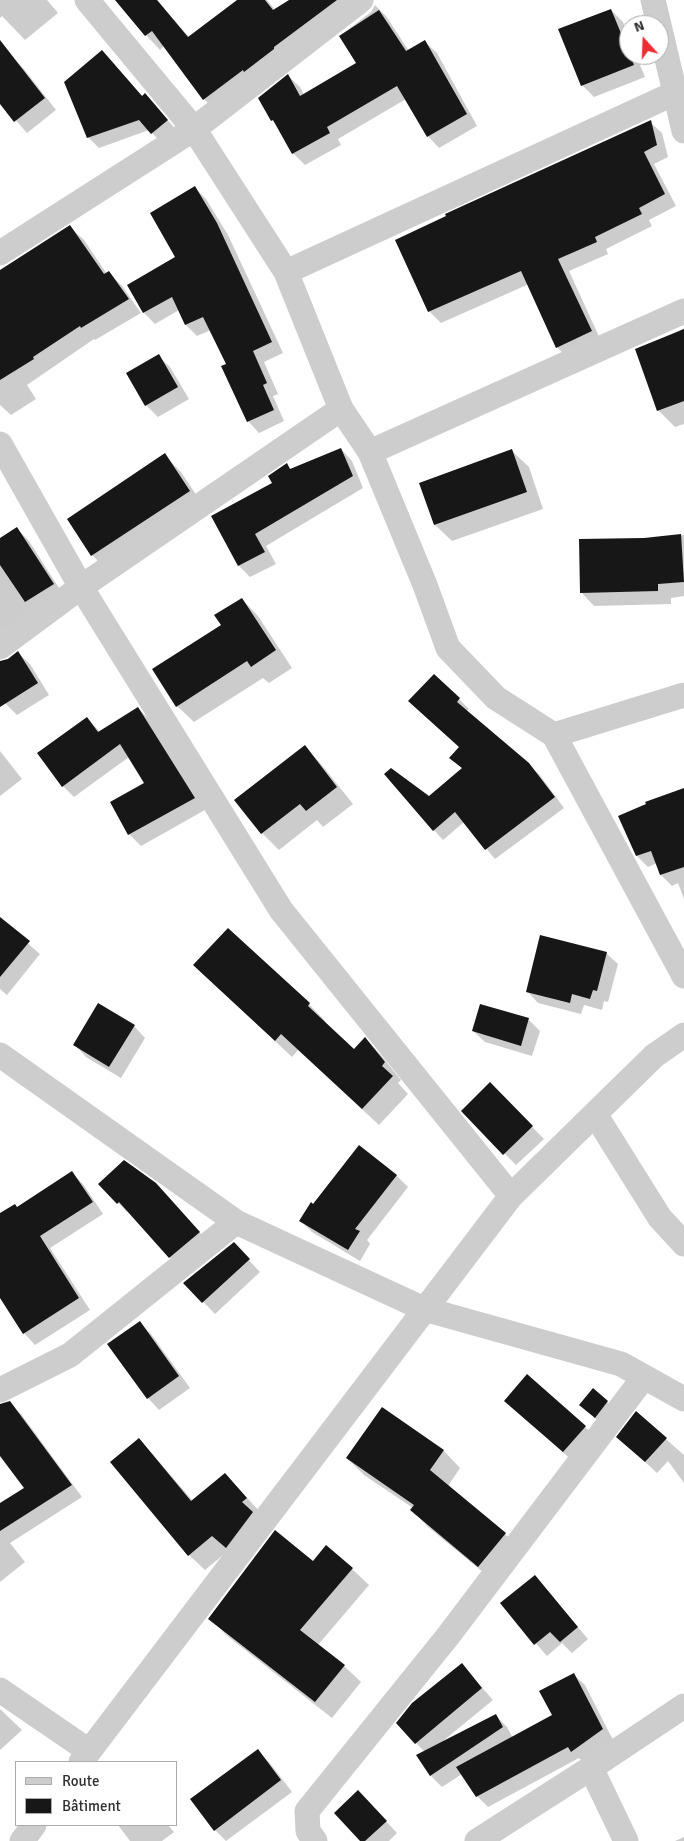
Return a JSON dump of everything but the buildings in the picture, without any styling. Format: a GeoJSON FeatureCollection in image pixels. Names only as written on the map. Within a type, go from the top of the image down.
{"type":"FeatureCollection","features":[{"type":"Feature","properties":{"kind":"street"},"geometry":{"type":"LineString","coordinates":[[87,0],[194,129],[286,272],[342,409],[370,452],[425,585],[448,648],[496,698],[554,735],[684,976]]}},
{"type":"Feature","properties":{"kind":"street"},"geometry":{"type":"LineString","coordinates":[[0,253],[194,129],[360,0]]}},
{"type":"Feature","properties":{"kind":"street"},"geometry":{"type":"LineString","coordinates":[[653,0],[657,15]]}},
{"type":"Feature","properties":{"kind":"street"},"geometry":{"type":"LineString","coordinates":[[668,65],[684,132]]}},
{"type":"Feature","properties":{"kind":"street"},"geometry":{"type":"LineString","coordinates":[[286,272],[674,93]]}},
{"type":"Feature","properties":{"kind":"street"},"geometry":{"type":"LineString","coordinates":[[370,452],[684,311]]}},
{"type":"Feature","properties":{"kind":"street"},"geometry":{"type":"LineString","coordinates":[[0,647],[81,587],[342,409]]}},
{"type":"Feature","properties":{"kind":"street"},"geometry":{"type":"LineString","coordinates":[[0,444],[81,587],[281,910],[511,1196]]}},
{"type":"Feature","properties":{"kind":"street"},"geometry":{"type":"LineString","coordinates":[[554,735],[684,695]]}},
{"type":"Feature","properties":{"kind":"street"},"geometry":{"type":"LineString","coordinates":[[0,1690],[85,1756],[511,1196],[654,1056],[684,1035]]}},
{"type":"Feature","properties":{"kind":"street"},"geometry":{"type":"LineString","coordinates":[[0,1055],[236,1222],[424,1309],[621,1364],[684,1399]]}},
{"type":"Feature","properties":{"kind":"street"},"geometry":{"type":"LineString","coordinates":[[595,1114],[660,1218],[684,1244]]}},
{"type":"Feature","properties":{"kind":"street"},"geometry":{"type":"LineString","coordinates":[[0,1390],[70,1355],[236,1222]]}},
{"type":"Feature","properties":{"kind":"street"},"geometry":{"type":"LineString","coordinates":[[652,1381],[684,1390]]}},
{"type":"Feature","properties":{"kind":"street"},"geometry":{"type":"LineString","coordinates":[[314,1841],[308,1831],[307,1811],[652,1381]]}},
{"type":"Feature","properties":{"kind":"street"},"geometry":{"type":"LineString","coordinates":[[477,1841],[684,1706]]}},
{"type":"Feature","properties":{"kind":"street"},"geometry":{"type":"LineString","coordinates":[[591,1768],[626,1841]]}},
{"type":"Feature","properties":{"kind":"street"},"geometry":{"type":"LineString","coordinates":[[22,1841],[33,1826]]}}]}
